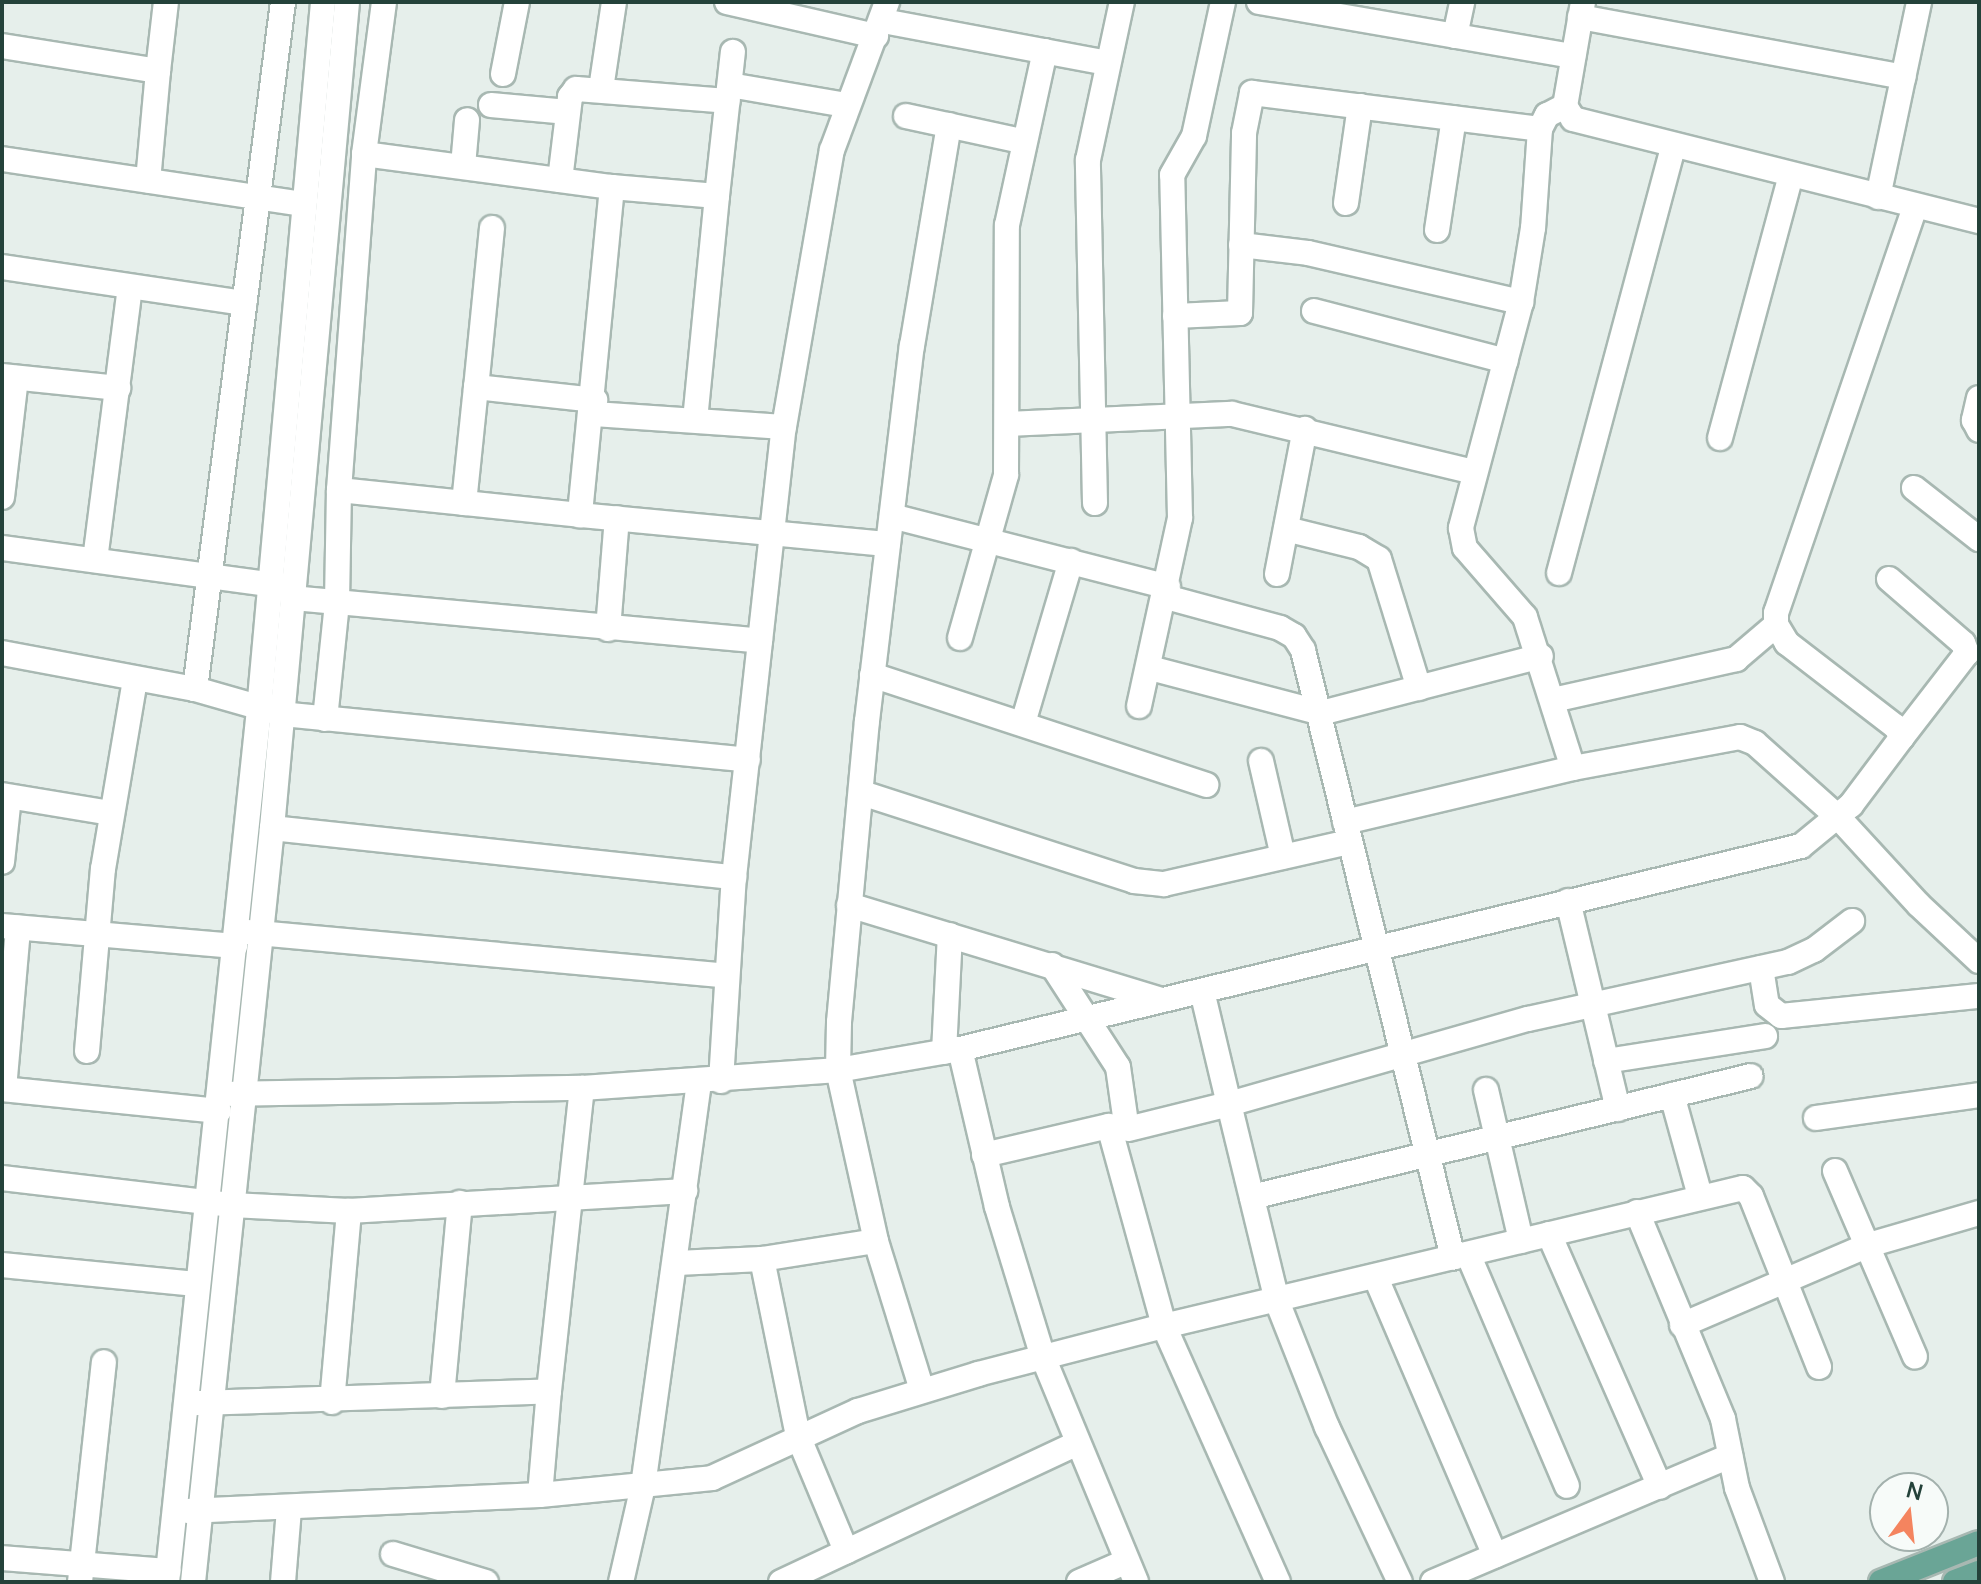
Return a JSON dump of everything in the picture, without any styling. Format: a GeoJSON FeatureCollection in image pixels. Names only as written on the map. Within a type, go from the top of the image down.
{"type":"FeatureCollection","features":[{"type":"Feature","properties":{"kind":"main road"},"geometry":{"type":"LineString","coordinates":[[1881,1582],[1979,1543]]}},
{"type":"Feature","properties":{"kind":"main road"},"geometry":{"type":"LineString","coordinates":[[1955,1582],[1979,1573]]}},
{"type":"Feature","properties":{"kind":"street"},"geometry":{"type":"LineString","coordinates":[[148,181],[166,2]]}},
{"type":"Feature","properties":{"kind":"street"},"geometry":{"type":"LineString","coordinates":[[195,689],[283,2]]}},
{"type":"Feature","properties":{"kind":"street"},"geometry":{"type":"LineString","coordinates":[[285,590],[301,503],[306,317],[304,204],[323,2]]}},
{"type":"Feature","properties":{"kind":"street"},"geometry":{"type":"LineString","coordinates":[[193,1582],[212,1403],[220,1204],[228,1100],[285,590],[306,317],[347,2]]}},
{"type":"Feature","properties":{"kind":"street"},"geometry":{"type":"LineString","coordinates":[[325,719],[337,603],[339,498],[364,154],[384,2]]}},
{"type":"Feature","properties":{"kind":"street"},"geometry":{"type":"LineString","coordinates":[[503,74],[517,2]]}},
{"type":"Feature","properties":{"kind":"street"},"geometry":{"type":"LineString","coordinates":[[601,89],[614,2]]}},
{"type":"Feature","properties":{"kind":"street"},"geometry":{"type":"LineString","coordinates":[[727,2],[882,19],[1108,63]]}},
{"type":"Feature","properties":{"kind":"street"},"geometry":{"type":"LineString","coordinates":[[1095,503],[1088,160],[1122,2]]}},
{"type":"Feature","properties":{"kind":"street"},"geometry":{"type":"LineString","coordinates":[[1139,706],[1167,592],[1180,518],[1172,175],[1194,136],[1223,2]]}},
{"type":"Feature","properties":{"kind":"street"},"geometry":{"type":"LineString","coordinates":[[1259,2],[1573,56]]}},
{"type":"Feature","properties":{"kind":"street"},"geometry":{"type":"LineString","coordinates":[[1455,36],[1462,2]]}},
{"type":"Feature","properties":{"kind":"street"},"geometry":{"type":"LineString","coordinates":[[1878,197],[1919,2]]}},
{"type":"Feature","properties":{"kind":"street"},"geometry":{"type":"LineString","coordinates":[[1903,77],[1581,10],[1565,106],[1573,119],[1979,221]]}},
{"type":"Feature","properties":{"kind":"street"},"geometry":{"type":"LineString","coordinates":[[621,1582],[643,1486],[685,1191],[710,1082],[726,976],[734,877],[784,427],[832,150],[846,105],[882,19]]}},
{"type":"Feature","properties":{"kind":"street"},"geometry":{"type":"LineString","coordinates":[[2,46],[158,71]]}},
{"type":"Feature","properties":{"kind":"street"},"geometry":{"type":"LineString","coordinates":[[960,638],[1006,475],[1007,225],[1022,141],[1045,51]]}},
{"type":"Feature","properties":{"kind":"street"},"geometry":{"type":"LineString","coordinates":[[695,420],[733,52]]}},
{"type":"Feature","properties":{"kind":"street"},"geometry":{"type":"LineString","coordinates":[[560,180],[568,112],[576,89],[729,93],[846,105]]}},
{"type":"Feature","properties":{"kind":"street"},"geometry":{"type":"LineString","coordinates":[[1175,316],[1240,313],[1244,133],[1252,93],[1540,129]]}},
{"type":"Feature","properties":{"kind":"street"},"geometry":{"type":"LineString","coordinates":[[491,105],[568,112]]}},
{"type":"Feature","properties":{"kind":"street"},"geometry":{"type":"LineString","coordinates":[[1346,203],[1360,106]]}},
{"type":"Feature","properties":{"kind":"street"},"geometry":{"type":"LineString","coordinates":[[1565,106],[1547,115],[1540,129],[1533,228],[1521,302],[1461,528],[1465,548],[1510,595],[1541,656],[1573,768]]}},
{"type":"Feature","properties":{"kind":"street"},"geometry":{"type":"LineString","coordinates":[[906,116],[1022,141]]}},
{"type":"Feature","properties":{"kind":"street"},"geometry":{"type":"LineString","coordinates":[[1437,230],[1454,118]]}},
{"type":"Feature","properties":{"kind":"street"},"geometry":{"type":"LineString","coordinates":[[463,166],[467,120]]}},
{"type":"Feature","properties":{"kind":"street"},"geometry":{"type":"LineString","coordinates":[[922,1390],[876,1241],[838,1070],[849,905],[872,675],[926,242],[949,125]]}},
{"type":"Feature","properties":{"kind":"street"},"geometry":{"type":"LineString","coordinates":[[1559,573],[1674,145]]}},
{"type":"Feature","properties":{"kind":"street"},"geometry":{"type":"LineString","coordinates":[[364,154],[612,187],[717,196]]}},
{"type":"Feature","properties":{"kind":"street"},"geometry":{"type":"LineString","coordinates":[[2,159],[304,204]]}},
{"type":"Feature","properties":{"kind":"street"},"geometry":{"type":"LineString","coordinates":[[1720,438],[1791,175]]}},
{"type":"Feature","properties":{"kind":"street"},"geometry":{"type":"LineString","coordinates":[[580,515],[594,407],[612,187]]}},
{"type":"Feature","properties":{"kind":"street"},"geometry":{"type":"LineString","coordinates":[[1902,737],[1896,727],[1787,643],[1776,625],[1776,613],[1915,206]]}},
{"type":"Feature","properties":{"kind":"street"},"geometry":{"type":"LineString","coordinates":[[464,503],[492,228]]}},
{"type":"Feature","properties":{"kind":"street"},"geometry":{"type":"LineString","coordinates":[[1241,245],[1308,253],[1521,302]]}},
{"type":"Feature","properties":{"kind":"street"},"geometry":{"type":"LineString","coordinates":[[2,267],[244,303]]}},
{"type":"Feature","properties":{"kind":"street"},"geometry":{"type":"LineString","coordinates":[[95,560],[130,287]]}},
{"type":"Feature","properties":{"kind":"street"},"geometry":{"type":"LineString","coordinates":[[1314,311],[1506,361]]}},
{"type":"Feature","properties":{"kind":"street"},"geometry":{"type":"LineString","coordinates":[[2,497],[9,377],[118,388]]}},
{"type":"Feature","properties":{"kind":"street"},"geometry":{"type":"LineString","coordinates":[[476,387],[594,407],[784,427]]}},
{"type":"Feature","properties":{"kind":"street"},"geometry":{"type":"LineString","coordinates":[[1979,398],[1974,420],[1979,430]]}},
{"type":"Feature","properties":{"kind":"street"},"geometry":{"type":"LineString","coordinates":[[1008,424],[1093,423],[1232,414],[1305,429],[1474,472]]}},
{"type":"Feature","properties":{"kind":"street"},"geometry":{"type":"LineString","coordinates":[[1277,574],[1305,429]]}},
{"type":"Feature","properties":{"kind":"street"},"geometry":{"type":"LineString","coordinates":[[1914,488],[1979,539]]}},
{"type":"Feature","properties":{"kind":"street"},"geometry":{"type":"LineString","coordinates":[[301,503],[339,498],[464,503],[772,530],[888,544]]}},
{"type":"Feature","properties":{"kind":"street"},"geometry":{"type":"LineString","coordinates":[[892,516],[1071,561],[1294,636],[1321,713],[1347,832],[1427,1154],[1461,1256],[1567,1486]]}},
{"type":"Feature","properties":{"kind":"street"},"geometry":{"type":"LineString","coordinates":[[608,629],[617,518]]}},
{"type":"Feature","properties":{"kind":"street"},"geometry":{"type":"LineString","coordinates":[[1286,529],[1359,547],[1379,559],[1419,688]]}},
{"type":"Feature","properties":{"kind":"street"},"geometry":{"type":"LineString","coordinates":[[2,548],[211,576],[337,603],[760,641]]}},
{"type":"Feature","properties":{"kind":"street"},"geometry":{"type":"LineString","coordinates":[[1023,723],[1071,561]]}},
{"type":"Feature","properties":{"kind":"street"},"geometry":{"type":"LineString","coordinates":[[726,976],[244,937],[97,935],[10,927],[3,1089],[228,1100],[710,1082],[838,1070],[952,1050],[1568,901],[1779,854],[1813,839],[1839,818],[1967,653],[1963,643],[1889,579]]}},
{"type":"Feature","properties":{"kind":"street"},"geometry":{"type":"LineString","coordinates":[[1553,700],[1736,659],[1776,625]]}},
{"type":"Feature","properties":{"kind":"street"},"geometry":{"type":"LineString","coordinates":[[2,653],[195,689],[270,712],[748,760]]}},
{"type":"Feature","properties":{"kind":"street"},"geometry":{"type":"LineString","coordinates":[[1150,668],[1321,713],[1541,656]]}},
{"type":"Feature","properties":{"kind":"street"},"geometry":{"type":"LineString","coordinates":[[872,675],[1206,785]]}},
{"type":"Feature","properties":{"kind":"street"},"geometry":{"type":"LineString","coordinates":[[87,1051],[111,813],[135,679]]}},
{"type":"Feature","properties":{"kind":"street"},"geometry":{"type":"LineString","coordinates":[[244,937],[272,828],[270,712]]}},
{"type":"Feature","properties":{"kind":"street"},"geometry":{"type":"LineString","coordinates":[[862,793],[1134,881],[1164,884],[1283,856],[1347,832],[1573,768],[1740,737],[1755,743],[1839,818],[1919,905],[1979,961]]}},
{"type":"Feature","properties":{"kind":"street"},"geometry":{"type":"LineString","coordinates":[[1261,761],[1283,856]]}},
{"type":"Feature","properties":{"kind":"street"},"geometry":{"type":"LineString","coordinates":[[2,862],[6,796],[111,813]]}},
{"type":"Feature","properties":{"kind":"street"},"geometry":{"type":"LineString","coordinates":[[272,828],[734,877]]}},
{"type":"Feature","properties":{"kind":"street"},"geometry":{"type":"LineString","coordinates":[[1568,901],[1618,1109]]}},
{"type":"Feature","properties":{"kind":"street"},"geometry":{"type":"LineString","coordinates":[[849,905],[1161,1000]]}},
{"type":"Feature","properties":{"kind":"street"},"geometry":{"type":"LineString","coordinates":[[1052,965],[1090,1017],[1118,1067],[1126,1123],[1229,1104],[1400,1052],[1592,1003],[1803,957],[1852,921]]}},
{"type":"Feature","properties":{"kind":"street"},"geometry":{"type":"LineString","coordinates":[[950,935],[952,1050],[1043,1357],[1075,1444],[1131,1572],[1079,1582]]}},
{"type":"Feature","properties":{"kind":"street"},"geometry":{"type":"LineString","coordinates":[[1761,968],[1767,1005],[1781,1016],[1979,996]]}},
{"type":"Feature","properties":{"kind":"street"},"geometry":{"type":"LineString","coordinates":[[1202,991],[1277,1301],[1327,1427],[1400,1582]]}},
{"type":"Feature","properties":{"kind":"street"},"geometry":{"type":"LineString","coordinates":[[1606,1061],[1765,1036]]}},
{"type":"Feature","properties":{"kind":"street"},"geometry":{"type":"LineString","coordinates":[[1252,1197],[1751,1076]]}},
{"type":"Feature","properties":{"kind":"street"},"geometry":{"type":"LineString","coordinates":[[540,1495],[582,1088]]}},
{"type":"Feature","properties":{"kind":"street"},"geometry":{"type":"LineString","coordinates":[[1486,1090],[1521,1241]]}},
{"type":"Feature","properties":{"kind":"street"},"geometry":{"type":"LineString","coordinates":[[1672,1095],[1700,1196]]}},
{"type":"Feature","properties":{"kind":"street"},"geometry":{"type":"LineString","coordinates":[[1816,1118],[1979,1095]]}},
{"type":"Feature","properties":{"kind":"street"},"geometry":{"type":"LineString","coordinates":[[984,1155],[1109,1126],[1164,1326],[1278,1582]]}},
{"type":"Feature","properties":{"kind":"street"},"geometry":{"type":"LineString","coordinates":[[1835,1171],[1915,1357]]}},
{"type":"Feature","properties":{"kind":"street"},"geometry":{"type":"LineString","coordinates":[[2,1178],[220,1204],[349,1211],[685,1191]]}},
{"type":"Feature","properties":{"kind":"street"},"geometry":{"type":"LineString","coordinates":[[174,1512],[540,1495],[643,1486],[728,1474],[798,1436],[922,1390],[1164,1326],[1376,1278],[1700,1196],[1743,1188],[1751,1196],[1819,1367]]}},
{"type":"Feature","properties":{"kind":"street"},"geometry":{"type":"LineString","coordinates":[[442,1396],[460,1203]]}},
{"type":"Feature","properties":{"kind":"street"},"geometry":{"type":"LineString","coordinates":[[2,1558],[81,1574],[168,1576],[197,1284],[220,1204]]}},
{"type":"Feature","properties":{"kind":"street"},"geometry":{"type":"LineString","coordinates":[[332,1402],[349,1211]]}},
{"type":"Feature","properties":{"kind":"street"},"geometry":{"type":"LineString","coordinates":[[1637,1212],[1723,1419],[1737,1488],[1772,1582]]}},
{"type":"Feature","properties":{"kind":"street"},"geometry":{"type":"LineString","coordinates":[[1682,1325],[1782,1279],[1869,1245],[1979,1213]]}},
{"type":"Feature","properties":{"kind":"street"},"geometry":{"type":"LineString","coordinates":[[1549,1234],[1660,1487]]}},
{"type":"Feature","properties":{"kind":"street"},"geometry":{"type":"LineString","coordinates":[[677,1263],[762,1259],[876,1241]]}},
{"type":"Feature","properties":{"kind":"street"},"geometry":{"type":"LineString","coordinates":[[762,1259],[798,1436],[846,1551]]}},
{"type":"Feature","properties":{"kind":"street"},"geometry":{"type":"LineString","coordinates":[[3,1271],[197,1284]]}},
{"type":"Feature","properties":{"kind":"street"},"geometry":{"type":"LineString","coordinates":[[1376,1278],[1495,1556]]}},
{"type":"Feature","properties":{"kind":"street"},"geometry":{"type":"LineString","coordinates":[[81,1574],[104,1362]]}},
{"type":"Feature","properties":{"kind":"street"},"geometry":{"type":"LineString","coordinates":[[186,1404],[332,1402],[549,1391]]}},
{"type":"Feature","properties":{"kind":"street"},"geometry":{"type":"LineString","coordinates":[[781,1582],[1075,1444]]}},
{"type":"Feature","properties":{"kind":"street"},"geometry":{"type":"LineString","coordinates":[[1433,1582],[1730,1456]]}},
{"type":"Feature","properties":{"kind":"street"},"geometry":{"type":"LineString","coordinates":[[283,1582],[289,1509]]}},
{"type":"Feature","properties":{"kind":"street"},"geometry":{"type":"LineString","coordinates":[[393,1554],[486,1582]]}}]}
